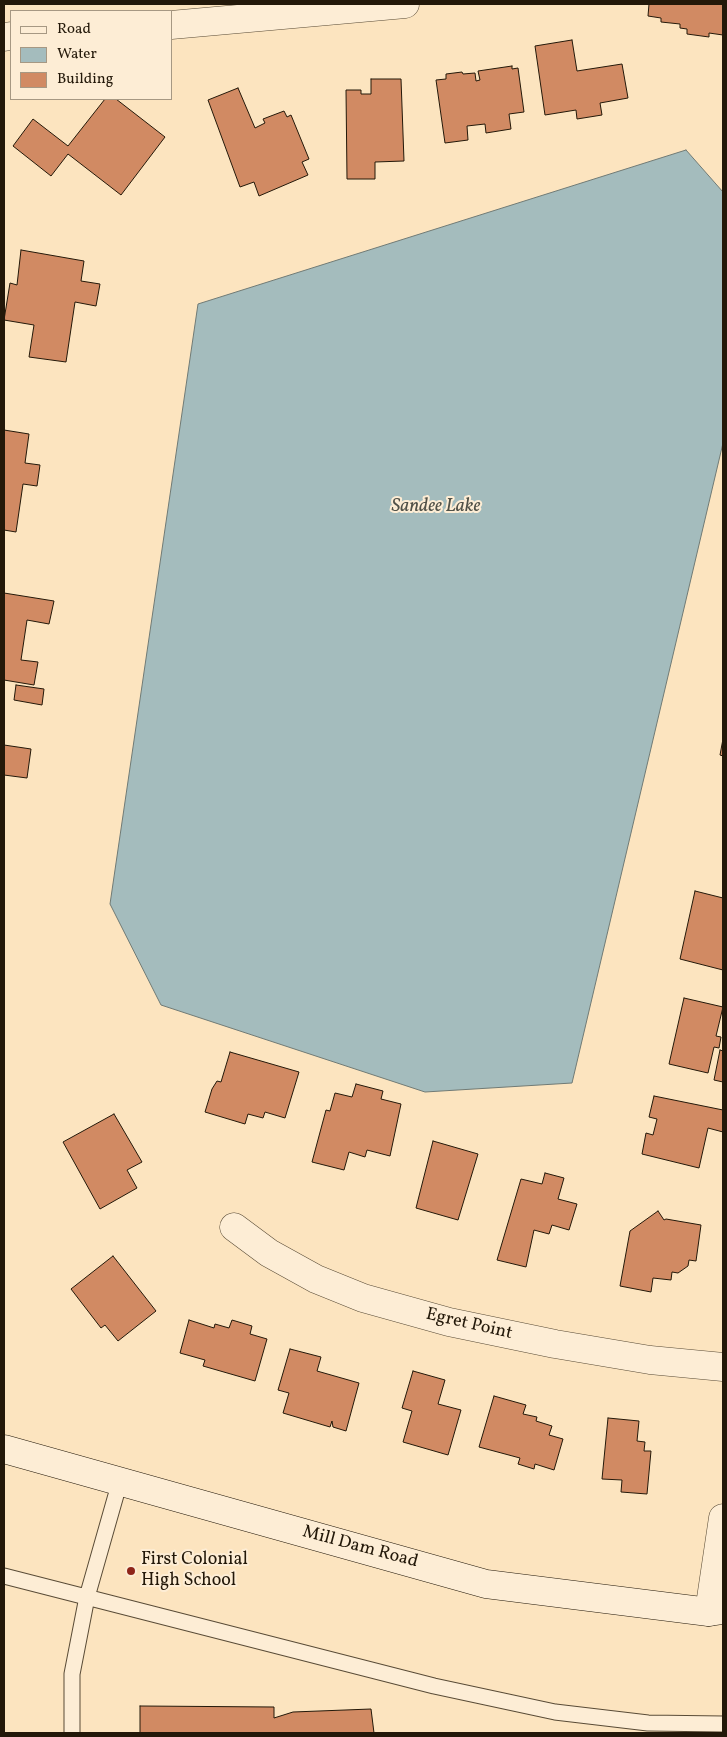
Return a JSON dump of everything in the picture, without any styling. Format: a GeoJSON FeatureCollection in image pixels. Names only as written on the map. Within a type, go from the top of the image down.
{"type":"FeatureCollection","features":[{"type":"Feature","properties":{"kind":"street"},"geometry":{"type":"LineString","coordinates":[[172,25],[405,4]]}},
{"type":"Feature","properties":{"kind":"street","name":"Egret Point"},"geometry":{"type":"LineString","coordinates":[[234,1227],[269,1253],[316,1279],[363,1298],[449,1322],[555,1344],[650,1360],[723,1367]]}},
{"type":"Feature","properties":{"kind":"street","name":"Mill Dam Road"},"geometry":{"type":"LineString","coordinates":[[4,1449],[486,1584],[716,1611]]}},
{"type":"Feature","properties":{"kind":"street"},"geometry":{"type":"LineString","coordinates":[[716,1611],[723,1518]]}},
{"type":"Feature","properties":{"kind":"lane"},"geometry":{"type":"LineString","coordinates":[[72,1733],[72,1674],[87,1597],[120,1481]]}},
{"type":"Feature","properties":{"kind":"lane"},"geometry":{"type":"LineString","coordinates":[[4,1576],[434,1686],[555,1712],[648,1723],[723,1724]]}},
{"type":"Feature","properties":{"kind":"water","name":"Sandee Lake"},"geometry":{"type":"Polygon","coordinates":[[[686,150],[723,192],[723,443],[572,1083],[425,1092],[161,1005],[110,904],[198,304],[686,150]]]}},
{"type":"Feature","properties":{"kind":"building"},"geometry":{"type":"Polygon","coordinates":[[[649,4],[723,4],[723,35],[709,33],[709,37],[687,34],[687,29],[680,28],[680,24],[661,22],[661,18],[648,16],[649,4]]]}},
{"type":"Feature","properties":{"kind":"building"},"geometry":{"type":"Polygon","coordinates":[[[572,40],[577,71],[622,64],[628,98],[600,103],[602,115],[577,119],[576,110],[545,115],[535,46],[572,40]]]}},
{"type":"Feature","properties":{"kind":"building"},"geometry":{"type":"Polygon","coordinates":[[[512,66],[512,69],[518,68],[524,112],[509,114],[511,129],[486,133],[485,124],[467,126],[468,140],[445,143],[436,80],[446,79],[446,74],[462,72],[463,74],[475,73],[476,81],[480,80],[478,71],[512,66]]]}},
{"type":"Feature","properties":{"kind":"building"},"geometry":{"type":"Polygon","coordinates":[[[371,79],[401,79],[404,161],[375,162],[375,179],[347,179],[346,90],[361,90],[361,94],[371,94],[371,79]]]}},
{"type":"Feature","properties":{"kind":"building"},"geometry":{"type":"Polygon","coordinates":[[[238,88],[255,128],[265,123],[263,119],[284,111],[287,117],[291,115],[309,159],[302,162],[308,175],[259,196],[254,182],[240,187],[208,100],[238,88]]]}},
{"type":"Feature","properties":{"kind":"building"},"geometry":{"type":"Polygon","coordinates":[[[104,100],[117,100],[165,137],[121,195],[68,154],[51,176],[13,146],[33,119],[68,146],[104,100]]]}},
{"type":"Feature","properties":{"kind":"building"},"geometry":{"type":"Polygon","coordinates":[[[21,250],[84,261],[81,281],[100,284],[96,306],[75,302],[66,362],[29,357],[34,325],[4,320],[10,283],[17,285],[21,250]]]}},
{"type":"Feature","properties":{"kind":"building"},"geometry":{"type":"Polygon","coordinates":[[[4,430],[29,434],[25,463],[40,465],[37,486],[23,484],[16,532],[4,530],[4,430]]]}},
{"type":"Feature","properties":{"kind":"building"},"geometry":{"type":"Polygon","coordinates":[[[4,593],[54,601],[49,624],[27,620],[21,660],[38,662],[34,685],[4,680],[4,593]]]}},
{"type":"Feature","properties":{"kind":"building"},"geometry":{"type":"Polygon","coordinates":[[[16,685],[44,689],[42,705],[14,700],[16,685]]]}},
{"type":"Feature","properties":{"kind":"building"},"geometry":{"type":"Polygon","coordinates":[[[723,739],[723,756],[720,755],[723,739]]]}},
{"type":"Feature","properties":{"kind":"building"},"geometry":{"type":"Polygon","coordinates":[[[4,745],[31,749],[27,778],[4,775],[4,745]]]}},
{"type":"Feature","properties":{"kind":"building"},"geometry":{"type":"Polygon","coordinates":[[[695,891],[723,898],[723,970],[680,959],[695,891]]]}},
{"type":"Feature","properties":{"kind":"building"},"geometry":{"type":"Polygon","coordinates":[[[684,998],[723,1007],[716,1036],[721,1037],[719,1048],[714,1047],[708,1073],[669,1064],[684,998]]]}},
{"type":"Feature","properties":{"kind":"building"},"geometry":{"type":"Polygon","coordinates":[[[720,1050],[723,1051],[723,1082],[714,1080],[720,1050]]]}},
{"type":"Feature","properties":{"kind":"building"},"geometry":{"type":"Polygon","coordinates":[[[230,1052],[299,1072],[285,1118],[265,1112],[263,1118],[248,1114],[245,1124],[205,1112],[212,1089],[217,1081],[221,1082],[230,1052]]]}},
{"type":"Feature","properties":{"kind":"building"},"geometry":{"type":"Polygon","coordinates":[[[356,1084],[383,1091],[381,1099],[401,1104],[390,1156],[367,1150],[365,1157],[349,1152],[344,1170],[312,1162],[326,1110],[330,1111],[335,1093],[352,1097],[356,1084]]]}},
{"type":"Feature","properties":{"kind":"building"},"geometry":{"type":"Polygon","coordinates":[[[654,1096],[723,1110],[723,1132],[708,1128],[699,1168],[642,1154],[646,1133],[653,1135],[657,1119],[649,1117],[654,1096]]]}},
{"type":"Feature","properties":{"kind":"building"},"geometry":{"type":"Polygon","coordinates":[[[114,1114],[142,1162],[127,1170],[137,1188],[100,1209],[63,1142],[114,1114]]]}},
{"type":"Feature","properties":{"kind":"building"},"geometry":{"type":"Polygon","coordinates":[[[433,1141],[478,1154],[458,1220],[416,1208],[433,1141]]]}},
{"type":"Feature","properties":{"kind":"building"},"geometry":{"type":"Polygon","coordinates":[[[545,1173],[564,1178],[558,1199],[577,1204],[569,1230],[552,1225],[549,1234],[534,1230],[526,1267],[497,1260],[521,1179],[542,1184],[545,1173]]]}},
{"type":"Feature","properties":{"kind":"building"},"geometry":{"type":"Polygon","coordinates":[[[658,1211],[664,1220],[701,1225],[696,1261],[689,1260],[688,1266],[678,1273],[672,1272],[671,1280],[653,1278],[651,1292],[620,1286],[630,1231],[658,1211]]]}},
{"type":"Feature","properties":{"kind":"building"},"geometry":{"type":"Polygon","coordinates":[[[113,1256],[156,1311],[118,1341],[105,1325],[101,1328],[71,1289],[113,1256]]]}},
{"type":"Feature","properties":{"kind":"building"},"geometry":{"type":"Polygon","coordinates":[[[189,1320],[214,1328],[215,1324],[229,1328],[232,1320],[252,1326],[250,1334],[267,1339],[255,1381],[203,1366],[205,1360],[180,1353],[189,1320]]]}},
{"type":"Feature","properties":{"kind":"building"},"geometry":{"type":"Polygon","coordinates":[[[290,1349],[321,1357],[317,1371],[359,1383],[346,1431],[333,1427],[332,1421],[330,1427],[283,1413],[289,1393],[278,1390],[290,1349]]]}},
{"type":"Feature","properties":{"kind":"building"},"geometry":{"type":"Polygon","coordinates":[[[413,1371],[445,1380],[438,1404],[461,1410],[448,1455],[403,1442],[412,1411],[402,1408],[413,1371]]]}},
{"type":"Feature","properties":{"kind":"building"},"geometry":{"type":"Polygon","coordinates":[[[494,1396],[526,1405],[523,1414],[537,1417],[536,1421],[552,1426],[549,1435],[563,1439],[554,1470],[535,1464],[534,1469],[518,1464],[520,1458],[479,1447],[494,1396]]]}},
{"type":"Feature","properties":{"kind":"building"},"geometry":{"type":"Polygon","coordinates":[[[608,1418],[639,1421],[637,1441],[645,1442],[644,1451],[651,1451],[647,1494],[621,1492],[622,1480],[602,1479],[608,1418]]]}},
{"type":"Feature","properties":{"kind":"building"},"geometry":{"type":"Polygon","coordinates":[[[140,1706],[274,1707],[274,1718],[293,1712],[371,1709],[374,1733],[140,1733],[140,1706]]]}},
{"type":"Feature","properties":{"kind":"place","name":"First Colonial High School"},"geometry":{"type":"Point","coordinates":[131,1571]}}]}
